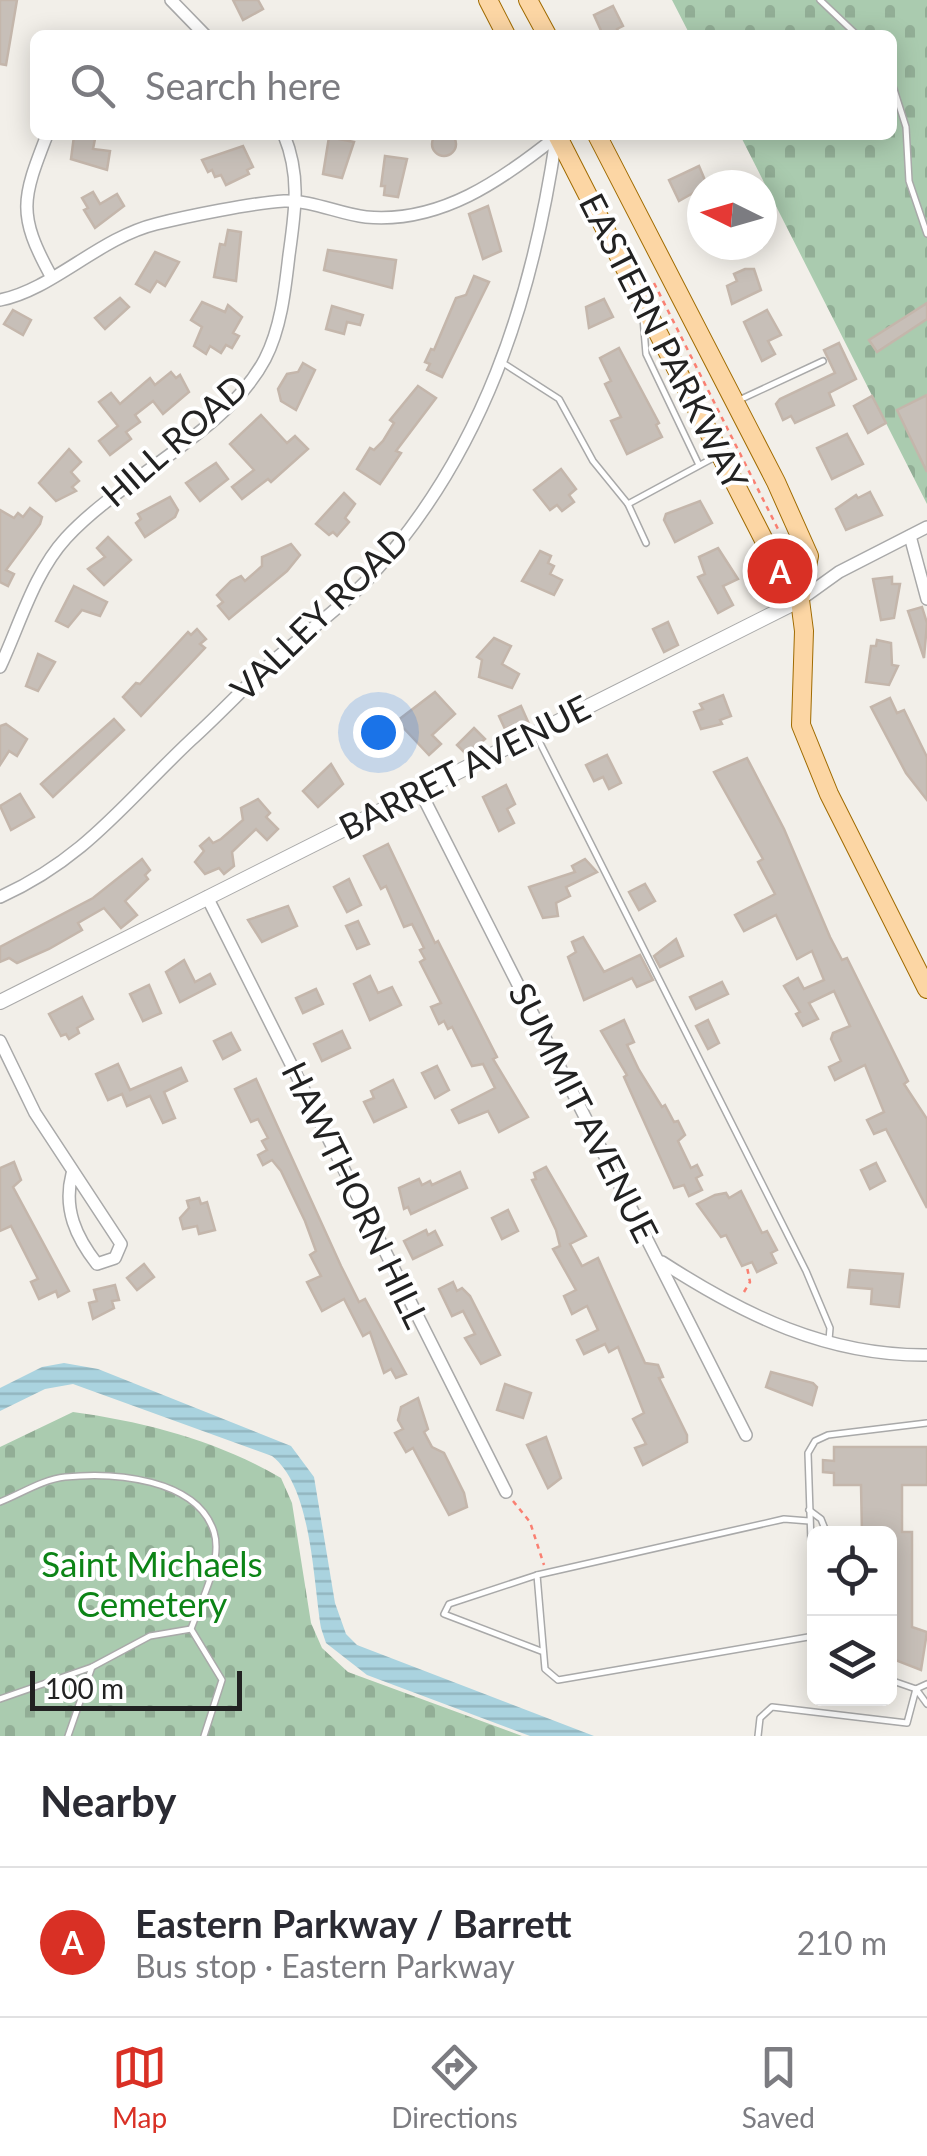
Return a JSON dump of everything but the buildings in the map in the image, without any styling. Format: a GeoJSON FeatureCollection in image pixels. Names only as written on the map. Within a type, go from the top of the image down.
{"type":"FeatureCollection","features":[{"type":"Feature","properties":{"kind":"main road"},"geometry":{"type":"LineString","coordinates":[[488,0],[503,30]]}},
{"type":"Feature","properties":{"kind":"main road"},"geometry":{"type":"LineString","coordinates":[[528,0],[543,30]]}},
{"type":"Feature","properties":{"kind":"main road","name":"EASTERN PARKWAY"},"geometry":{"type":"LineString","coordinates":[[560,140],[770,552],[800,600]]}},
{"type":"Feature","properties":{"kind":"main road","name":"EASTERN PARKWAY"},"geometry":{"type":"LineString","coordinates":[[599,140],[776,482],[808,556],[800,600],[804,631],[800,704],[808,746],[927,988]]}},
{"type":"Feature","properties":{"kind":"street"},"geometry":{"type":"LineString","coordinates":[[171,0],[200,30]]}},
{"type":"Feature","properties":{"kind":"street"},"geometry":{"type":"LineString","coordinates":[[45,140],[26,188],[24,216],[51,276]]}},
{"type":"Feature","properties":{"kind":"street","name":"HILL ROAD"},"geometry":{"type":"LineString","coordinates":[[0,666],[34,588],[64,540],[101,505],[226,406],[265,359],[284,296],[296,202],[296,172],[286,140]]}},
{"type":"Feature","properties":{"kind":"street"},"geometry":{"type":"LineString","coordinates":[[0,300],[27,292],[114,239],[147,226],[296,202],[355,215],[406,217],[476,192],[550,140]]}},
{"type":"Feature","properties":{"kind":"street","name":"VALLEY ROAD"},"geometry":{"type":"LineString","coordinates":[[0,896],[40,877],[96,838],[258,674],[366,580],[420,517],[452,467],[519,319],[556,140]]}},
{"type":"Feature","properties":{"kind":"street","name":"BARRET AVENUE"},"geometry":{"type":"LineString","coordinates":[[0,1002],[800,600],[839,572],[927,527]]}},
{"type":"Feature","properties":{"kind":"street"},"geometry":{"type":"LineString","coordinates":[[910,536],[927,599]]}},
{"type":"Feature","properties":{"kind":"street","name":"SUMMIT AVENUE"},"geometry":{"type":"LineString","coordinates":[[420,792],[746,1435]]}},
{"type":"Feature","properties":{"kind":"street","name":"HAWTHORN HILL"},"geometry":{"type":"LineString","coordinates":[[206,897],[506,1492]]}},
{"type":"Feature","properties":{"kind":"street"},"geometry":{"type":"LineString","coordinates":[[0,1041],[34,1113],[121,1244],[115,1258],[97,1264],[73,1228],[69,1202],[72,1174]]}},
{"type":"Feature","properties":{"kind":"street"},"geometry":{"type":"LineString","coordinates":[[659,1260],[752,1316],[829,1344],[876,1353],[927,1355]]}},
{"type":"Feature","properties":{"kind":"lane"},"geometry":{"type":"LineString","coordinates":[[820,0],[852,30]]}},
{"type":"Feature","properties":{"kind":"lane"},"geometry":{"type":"LineString","coordinates":[[897,98],[906,127],[909,181],[927,234]]}},
{"type":"Feature","properties":{"kind":"lane"},"geometry":{"type":"LineString","coordinates":[[648,312],[642,333],[646,354],[699,465]]}},
{"type":"Feature","properties":{"kind":"lane"},"geometry":{"type":"LineString","coordinates":[[734,403],[823,361]]}},
{"type":"Feature","properties":{"kind":"lane"},"geometry":{"type":"LineString","coordinates":[[502,362],[559,399],[593,461],[628,504],[646,543]]}},
{"type":"Feature","properties":{"kind":"lane"},"geometry":{"type":"LineString","coordinates":[[628,504],[721,454]]}},
{"type":"Feature","properties":{"kind":"lane"},"geometry":{"type":"LineString","coordinates":[[535,732],[806,1271],[830,1328],[829,1344]]}},
{"type":"Feature","properties":{"kind":"lane"},"geometry":{"type":"LineString","coordinates":[[809,1526],[808,1453],[816,1441],[927,1423]]}},
{"type":"Feature","properties":{"kind":"lane"},"geometry":{"type":"LineString","coordinates":[[0,1502],[63,1476],[160,1483],[192,1498],[215,1534],[212,1571],[190,1629]]}},
{"type":"Feature","properties":{"kind":"lane"},"geometry":{"type":"LineString","coordinates":[[808,1510],[824,1526]]}},
{"type":"Feature","properties":{"kind":"lane"},"geometry":{"type":"LineString","coordinates":[[543,1652],[444,1614],[450,1604],[547,1572],[784,1519],[809,1521]]}},
{"type":"Feature","properties":{"kind":"lane"},"geometry":{"type":"LineString","coordinates":[[537,1575],[545,1669],[558,1680],[807,1635]]}},
{"type":"Feature","properties":{"kind":"lane"},"geometry":{"type":"LineString","coordinates":[[0,1699],[92,1666],[150,1636],[190,1629]]}},
{"type":"Feature","properties":{"kind":"lane"},"geometry":{"type":"LineString","coordinates":[[190,1629],[222,1680],[204,1736]]}},
{"type":"Feature","properties":{"kind":"lane"},"geometry":{"type":"LineString","coordinates":[[68,1736],[92,1666]]}},
{"type":"Feature","properties":{"kind":"lane"},"geometry":{"type":"LineString","coordinates":[[897,1682],[916,1689],[927,1704]]}},
{"type":"Feature","properties":{"kind":"lane"},"geometry":{"type":"LineString","coordinates":[[916,1689],[927,1684]]}},
{"type":"Feature","properties":{"kind":"lane"},"geometry":{"type":"LineString","coordinates":[[758,1736],[760,1718],[772,1707],[908,1723],[916,1689]]}},
{"type":"Feature","properties":{"kind":"path"},"geometry":{"type":"LineString","coordinates":[[648,270],[782,536]]}},
{"type":"Feature","properties":{"kind":"path"},"geometry":{"type":"LineString","coordinates":[[744,1292],[750,1278],[746,1267]]}},
{"type":"Feature","properties":{"kind":"path"},"geometry":{"type":"LineString","coordinates":[[506,1492],[530,1522],[547,1572]]}},
{"type":"Feature","properties":{"kind":"green space"},"geometry":{"type":"Polygon","coordinates":[[[672,0],[927,0],[927,504],[777,208],[777,170],[758,170],[743,140],[897,140],[897,30],[687,30],[672,0]]]}},
{"type":"Feature","properties":{"kind":"green space","name":"Saint Michaels Cemetery"},"geometry":{"type":"Polygon","coordinates":[[[73,1412],[181,1435],[232,1453],[281,1478],[292,1503],[311,1623],[322,1648],[348,1672],[522,1736],[0,1736],[0,1447],[73,1412]]]}},
{"type":"Feature","properties":{"kind":"water"},"geometry":{"type":"Polygon","coordinates":[[[64,1363],[98,1369],[291,1446],[314,1477],[335,1603],[346,1634],[357,1645],[594,1736],[530,1736],[367,1675],[326,1643],[303,1511],[285,1470],[272,1456],[73,1384],[45,1389],[0,1411],[0,1388],[42,1367],[64,1363]]]}},
{"type":"Feature","properties":{"kind":"place","name":"Eastern Parkway / Barrett"},"geometry":{"type":"Point","coordinates":[780,571]}}]}
